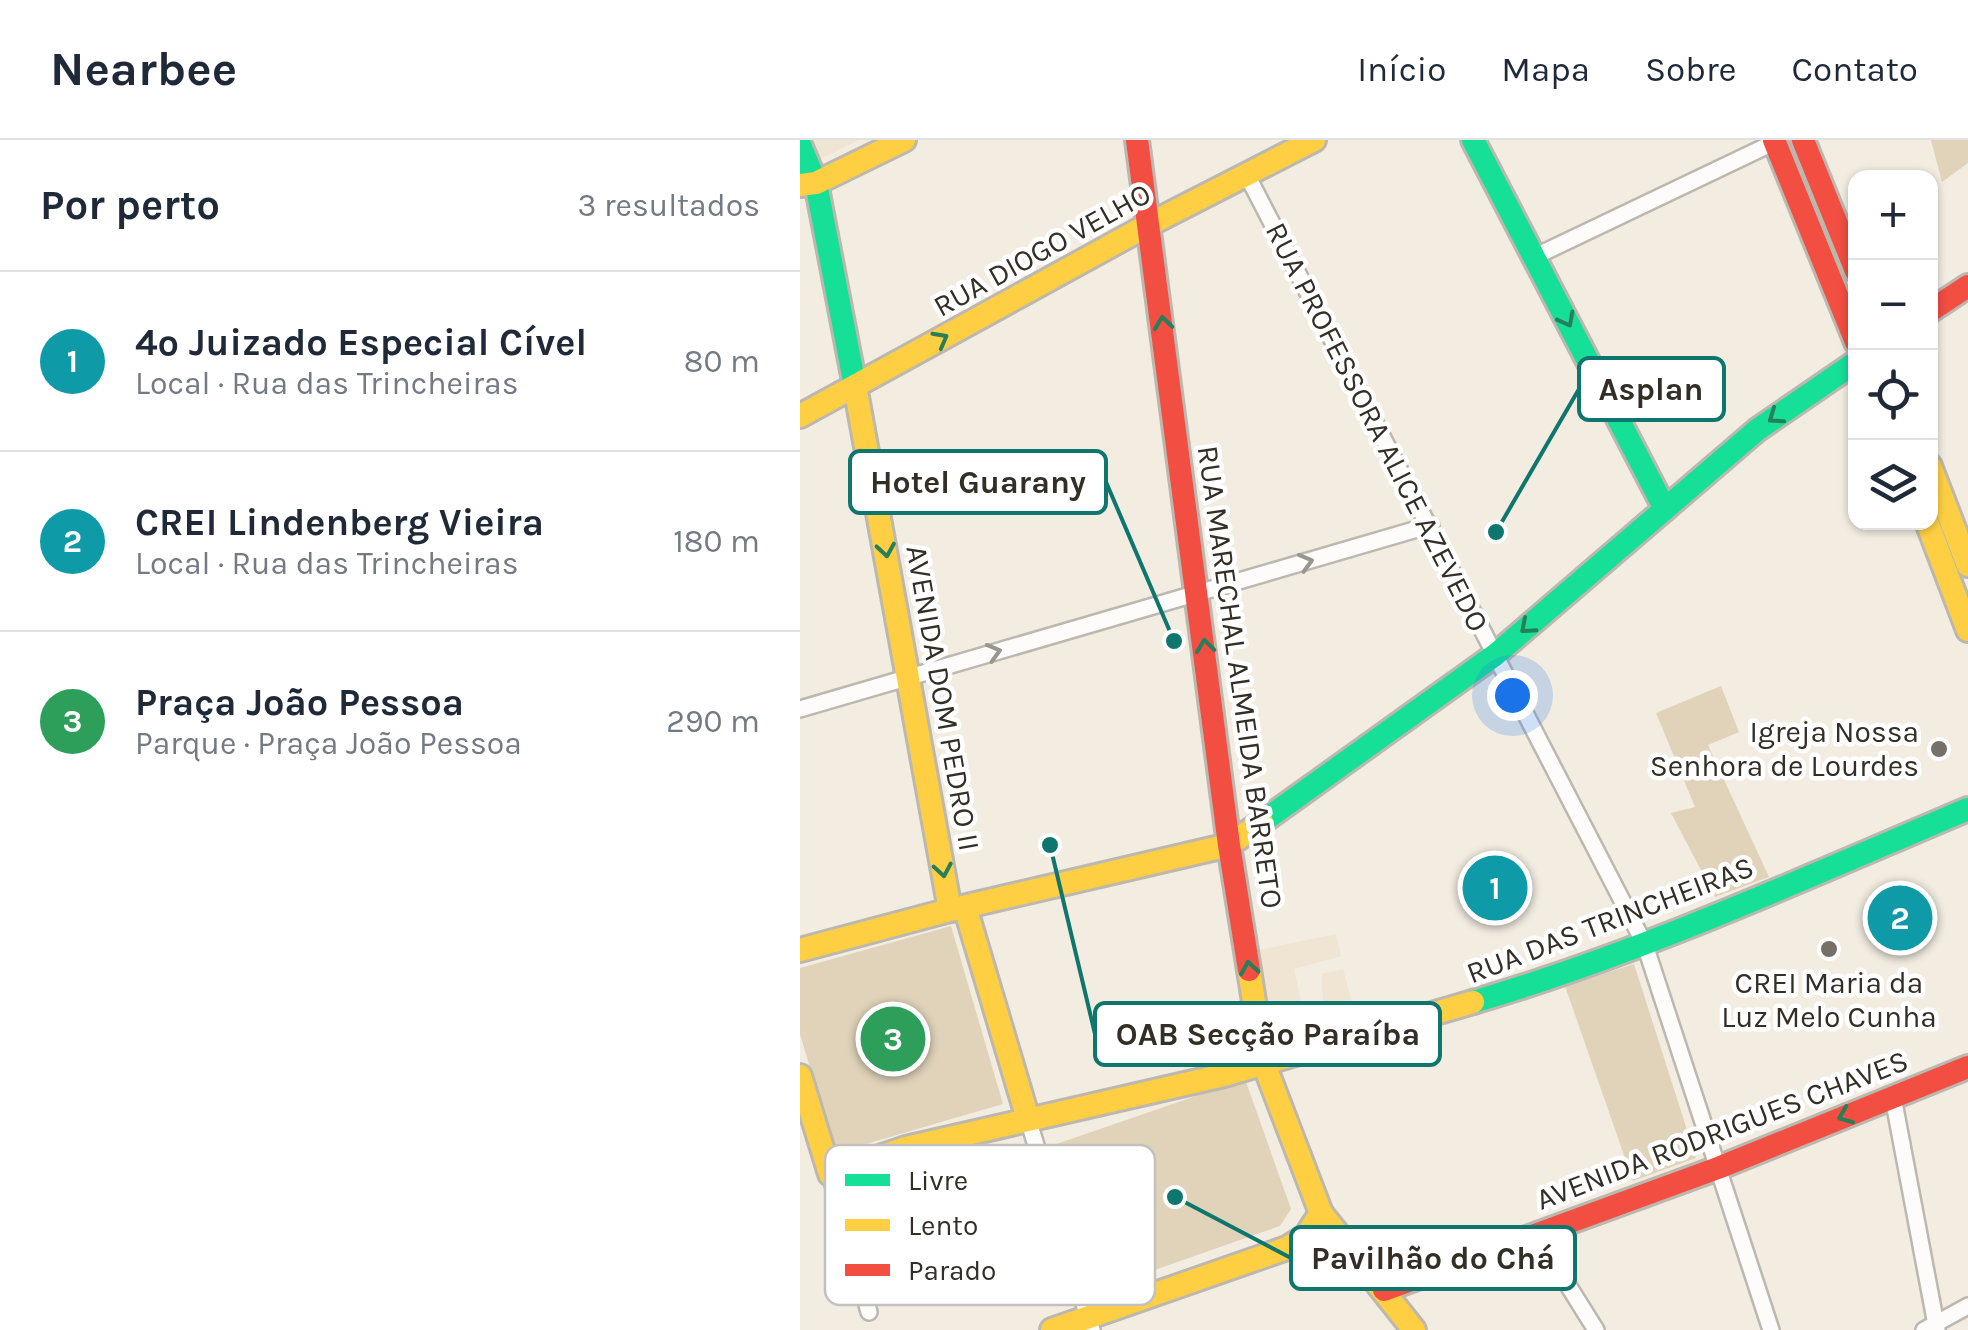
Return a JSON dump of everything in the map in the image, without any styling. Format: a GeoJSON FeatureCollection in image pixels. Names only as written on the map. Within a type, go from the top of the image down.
{"type":"FeatureCollection","features":[{"type":"Feature","properties":{"kind":"main road"},"geometry":{"type":"LineString","coordinates":[[808,184],[904,140]]}},
{"type":"Feature","properties":{"kind":"main road","name":"RUA MARECHAL ALMEIDA BARRETO"},"geometry":{"type":"LineString","coordinates":[[1137,140],[1229,844],[1264,1064],[1322,1213],[1414,1330]]}},
{"type":"Feature","properties":{"kind":"main road","name":"RUA DIOGO VELHO"},"geometry":{"type":"LineString","coordinates":[[800,416],[1150,224],[1314,140]]}},
{"type":"Feature","properties":{"kind":"main road"},"geometry":{"type":"LineString","coordinates":[[1473,140],[1665,508]]}},
{"type":"Feature","properties":{"kind":"main road"},"geometry":{"type":"LineString","coordinates":[[1802,140],[1851,260]]}},
{"type":"Feature","properties":{"kind":"main road"},"geometry":{"type":"LineString","coordinates":[[1774,141],[1848,322]]}},
{"type":"Feature","properties":{"kind":"main road","name":"AVENIDA DOM PEDRO II"},"geometry":{"type":"LineString","coordinates":[[800,145],[855,386],[907,677],[958,908],[1028,1118]]}},
{"type":"Feature","properties":{"kind":"main road"},"geometry":{"type":"LineString","coordinates":[[1938,306],[1968,286]]}},
{"type":"Feature","properties":{"kind":"main road"},"geometry":{"type":"LineString","coordinates":[[800,950],[1229,844],[1495,655],[1757,430],[1848,367]]}},
{"type":"Feature","properties":{"kind":"main road"},"geometry":{"type":"LineString","coordinates":[[1938,487],[1968,565]]}},
{"type":"Feature","properties":{"kind":"main road"},"geometry":{"type":"LineString","coordinates":[[1930,530],[1968,630]]}},
{"type":"Feature","properties":{"kind":"main road","name":"RUA DAS TRINCHEIRAS"},"geometry":{"type":"LineString","coordinates":[[918,1145],[1264,1064],[1552,980],[1968,810]]}},
{"type":"Feature","properties":{"kind":"main road","name":"AVENIDA RODRIGUES CHAVES"},"geometry":{"type":"LineString","coordinates":[[1384,1290],[1718,1168],[1968,1067]]}},
{"type":"Feature","properties":{"kind":"main road"},"geometry":{"type":"LineString","coordinates":[[800,1076],[825,1158]]}},
{"type":"Feature","properties":{"kind":"main road"},"geometry":{"type":"LineString","coordinates":[[1155,1299],[1287,1248],[1306,1236],[1322,1213]]}},
{"type":"Feature","properties":{"kind":"main road"},"geometry":{"type":"LineString","coordinates":[[1052,1330],[1089,1324],[1138,1305]]}},
{"type":"Feature","properties":{"kind":"street"},"geometry":{"type":"LineString","coordinates":[[1534,257],[1774,141]]}},
{"type":"Feature","properties":{"kind":"street","name":"RUA PROFESSORA ALICE AZEVEDO"},"geometry":{"type":"LineString","coordinates":[[1248,175],[1644,945],[1772,1330]]}},
{"type":"Feature","properties":{"kind":"street"},"geometry":{"type":"LineString","coordinates":[[800,710],[1430,525]]}},
{"type":"Feature","properties":{"kind":"street"},"geometry":{"type":"LineString","coordinates":[[1893,1097],[1932,1327],[1968,1306]]}},
{"type":"Feature","properties":{"kind":"street"},"geometry":{"type":"LineString","coordinates":[[1028,1118],[1036,1145]]}},
{"type":"Feature","properties":{"kind":"street"},"geometry":{"type":"LineString","coordinates":[[1536,1234],[1596,1330]]}},
{"type":"Feature","properties":{"kind":"street"},"geometry":{"type":"LineString","coordinates":[[867,1305],[869,1312]]}},
{"type":"Feature","properties":{"kind":"shaded area"},"geometry":{"type":"Polygon","coordinates":[[[808,140],[859,140],[816,161],[808,140]]]}},
{"type":"Feature","properties":{"kind":"shaded area"},"geometry":{"type":"Polygon","coordinates":[[[1931,140],[1968,140],[1968,163],[1942,182],[1931,140]]]}},
{"type":"Feature","properties":{"kind":"shaded area"},"geometry":{"type":"Polygon","coordinates":[[[1721,686],[1739,732],[1708,745],[1769,877],[1715,897],[1671,813],[1695,807],[1656,713],[1721,686]]]}},
{"type":"Feature","properties":{"kind":"shaded area"},"geometry":{"type":"Polygon","coordinates":[[[951,926],[1003,1104],[862,1145],[833,1145],[800,1034],[800,968],[951,926]]]}},
{"type":"Feature","properties":{"kind":"shaded area"},"geometry":{"type":"Polygon","coordinates":[[[1336,934],[1341,956],[1294,969],[1301,1001],[1310,1010],[1323,1006],[1322,974],[1343,969],[1357,1021],[1294,1040],[1286,1025],[1269,1027],[1254,951],[1336,934]]]}},
{"type":"Feature","properties":{"kind":"shaded area"},"geometry":{"type":"Polygon","coordinates":[[[1634,964],[1696,1158],[1633,1181],[1565,986],[1634,964]]]}},
{"type":"Feature","properties":{"kind":"shaded area"},"geometry":{"type":"Polygon","coordinates":[[[1245,1079],[1291,1209],[1280,1226],[1155,1270],[1155,1145],[1054,1145],[1245,1079]]]}},
{"type":"Feature","properties":{"kind":"traffic: fast"},"geometry":{"type":"LineString","coordinates":[[1473,140],[1665,509]]}},
{"type":"Feature","properties":{"kind":"traffic: fast"},"geometry":{"type":"LineString","coordinates":[[800,145],[816,183],[855,386]]}},
{"type":"Feature","properties":{"kind":"traffic: fast"},"geometry":{"type":"LineString","coordinates":[[1262,822],[1495,655],[1757,430],[1848,367]]}},
{"type":"Feature","properties":{"kind":"traffic: fast"},"geometry":{"type":"LineString","coordinates":[[1473,1002],[1661,937],[1968,809]]}},
{"type":"Feature","properties":{"kind":"traffic: slow"},"geometry":{"type":"LineString","coordinates":[[800,185],[816,183],[904,140]]}},
{"type":"Feature","properties":{"kind":"traffic: slow"},"geometry":{"type":"LineString","coordinates":[[800,416],[1150,224],[1314,140]]}},
{"type":"Feature","properties":{"kind":"traffic: slow"},"geometry":{"type":"LineString","coordinates":[[855,386],[950,910]]}},
{"type":"Feature","properties":{"kind":"traffic: slow"},"geometry":{"type":"LineString","coordinates":[[1938,487],[1968,565]]}},
{"type":"Feature","properties":{"kind":"traffic: slow"},"geometry":{"type":"LineString","coordinates":[[1930,530],[1968,630]]}},
{"type":"Feature","properties":{"kind":"traffic: slow"},"geometry":{"type":"LineString","coordinates":[[800,950],[950,910],[1229,845],[1262,822]]}},
{"type":"Feature","properties":{"kind":"traffic: slow"},"geometry":{"type":"LineString","coordinates":[[965,907],[1028,1119]]}},
{"type":"Feature","properties":{"kind":"traffic: slow"},"geometry":{"type":"LineString","coordinates":[[1249,970],[1264,1064],[1321,1213],[1414,1330]]}},
{"type":"Feature","properties":{"kind":"traffic: slow"},"geometry":{"type":"LineString","coordinates":[[919,1145],[1224,1075],[1473,1002]]}},
{"type":"Feature","properties":{"kind":"traffic: slow"},"geometry":{"type":"LineString","coordinates":[[800,1076],[825,1158]]}},
{"type":"Feature","properties":{"kind":"traffic: slow"},"geometry":{"type":"LineString","coordinates":[[1155,1294],[1287,1248],[1306,1236],[1321,1213]]}},
{"type":"Feature","properties":{"kind":"traffic: slow"},"geometry":{"type":"LineString","coordinates":[[1052,1330],[1124,1305]]}},
{"type":"Feature","properties":{"kind":"traffic: jam"},"geometry":{"type":"LineString","coordinates":[[1137,140],[1229,845],[1249,970]]}},
{"type":"Feature","properties":{"kind":"traffic: jam"},"geometry":{"type":"LineString","coordinates":[[1774,140],[1848,322]]}},
{"type":"Feature","properties":{"kind":"traffic: jam"},"geometry":{"type":"LineString","coordinates":[[1803,140],[1852,260]]}},
{"type":"Feature","properties":{"kind":"traffic: jam"},"geometry":{"type":"LineString","coordinates":[[1938,306],[1968,286]]}},
{"type":"Feature","properties":{"kind":"traffic: jam"},"geometry":{"type":"LineString","coordinates":[[1384,1290],[1718,1168],[1968,1067]]}},
{"type":"Feature","properties":{"kind":"place","name":"Asplan"},"geometry":{"type":"Point","coordinates":[1496,532]}},
{"type":"Feature","properties":{"kind":"place","name":"Hotel Guarany"},"geometry":{"type":"Point","coordinates":[1174,641]}},
{"type":"Feature","properties":{"kind":"place","name":"Igreja Nossa Senhora de Lourdes"},"geometry":{"type":"Point","coordinates":[1939,749]}},
{"type":"Feature","properties":{"kind":"place","name":"OAB Secção Paraíba"},"geometry":{"type":"Point","coordinates":[1050,845]}},
{"type":"Feature","properties":{"kind":"place","name":"4º Juizado Especial Cível"},"geometry":{"type":"Point","coordinates":[1495,888]}},
{"type":"Feature","properties":{"kind":"place","name":"CREI Lindenberg Vieira"},"geometry":{"type":"Point","coordinates":[1900,918]}},
{"type":"Feature","properties":{"kind":"place","name":"CREI Maria da Luz Melo Cunha"},"geometry":{"type":"Point","coordinates":[1829,949]}},
{"type":"Feature","properties":{"kind":"place","name":"Praça João Pessoa"},"geometry":{"type":"Point","coordinates":[893,1039]}},
{"type":"Feature","properties":{"kind":"place","name":"Pavilhão do Chá"},"geometry":{"type":"Point","coordinates":[1175,1197]}}]}
